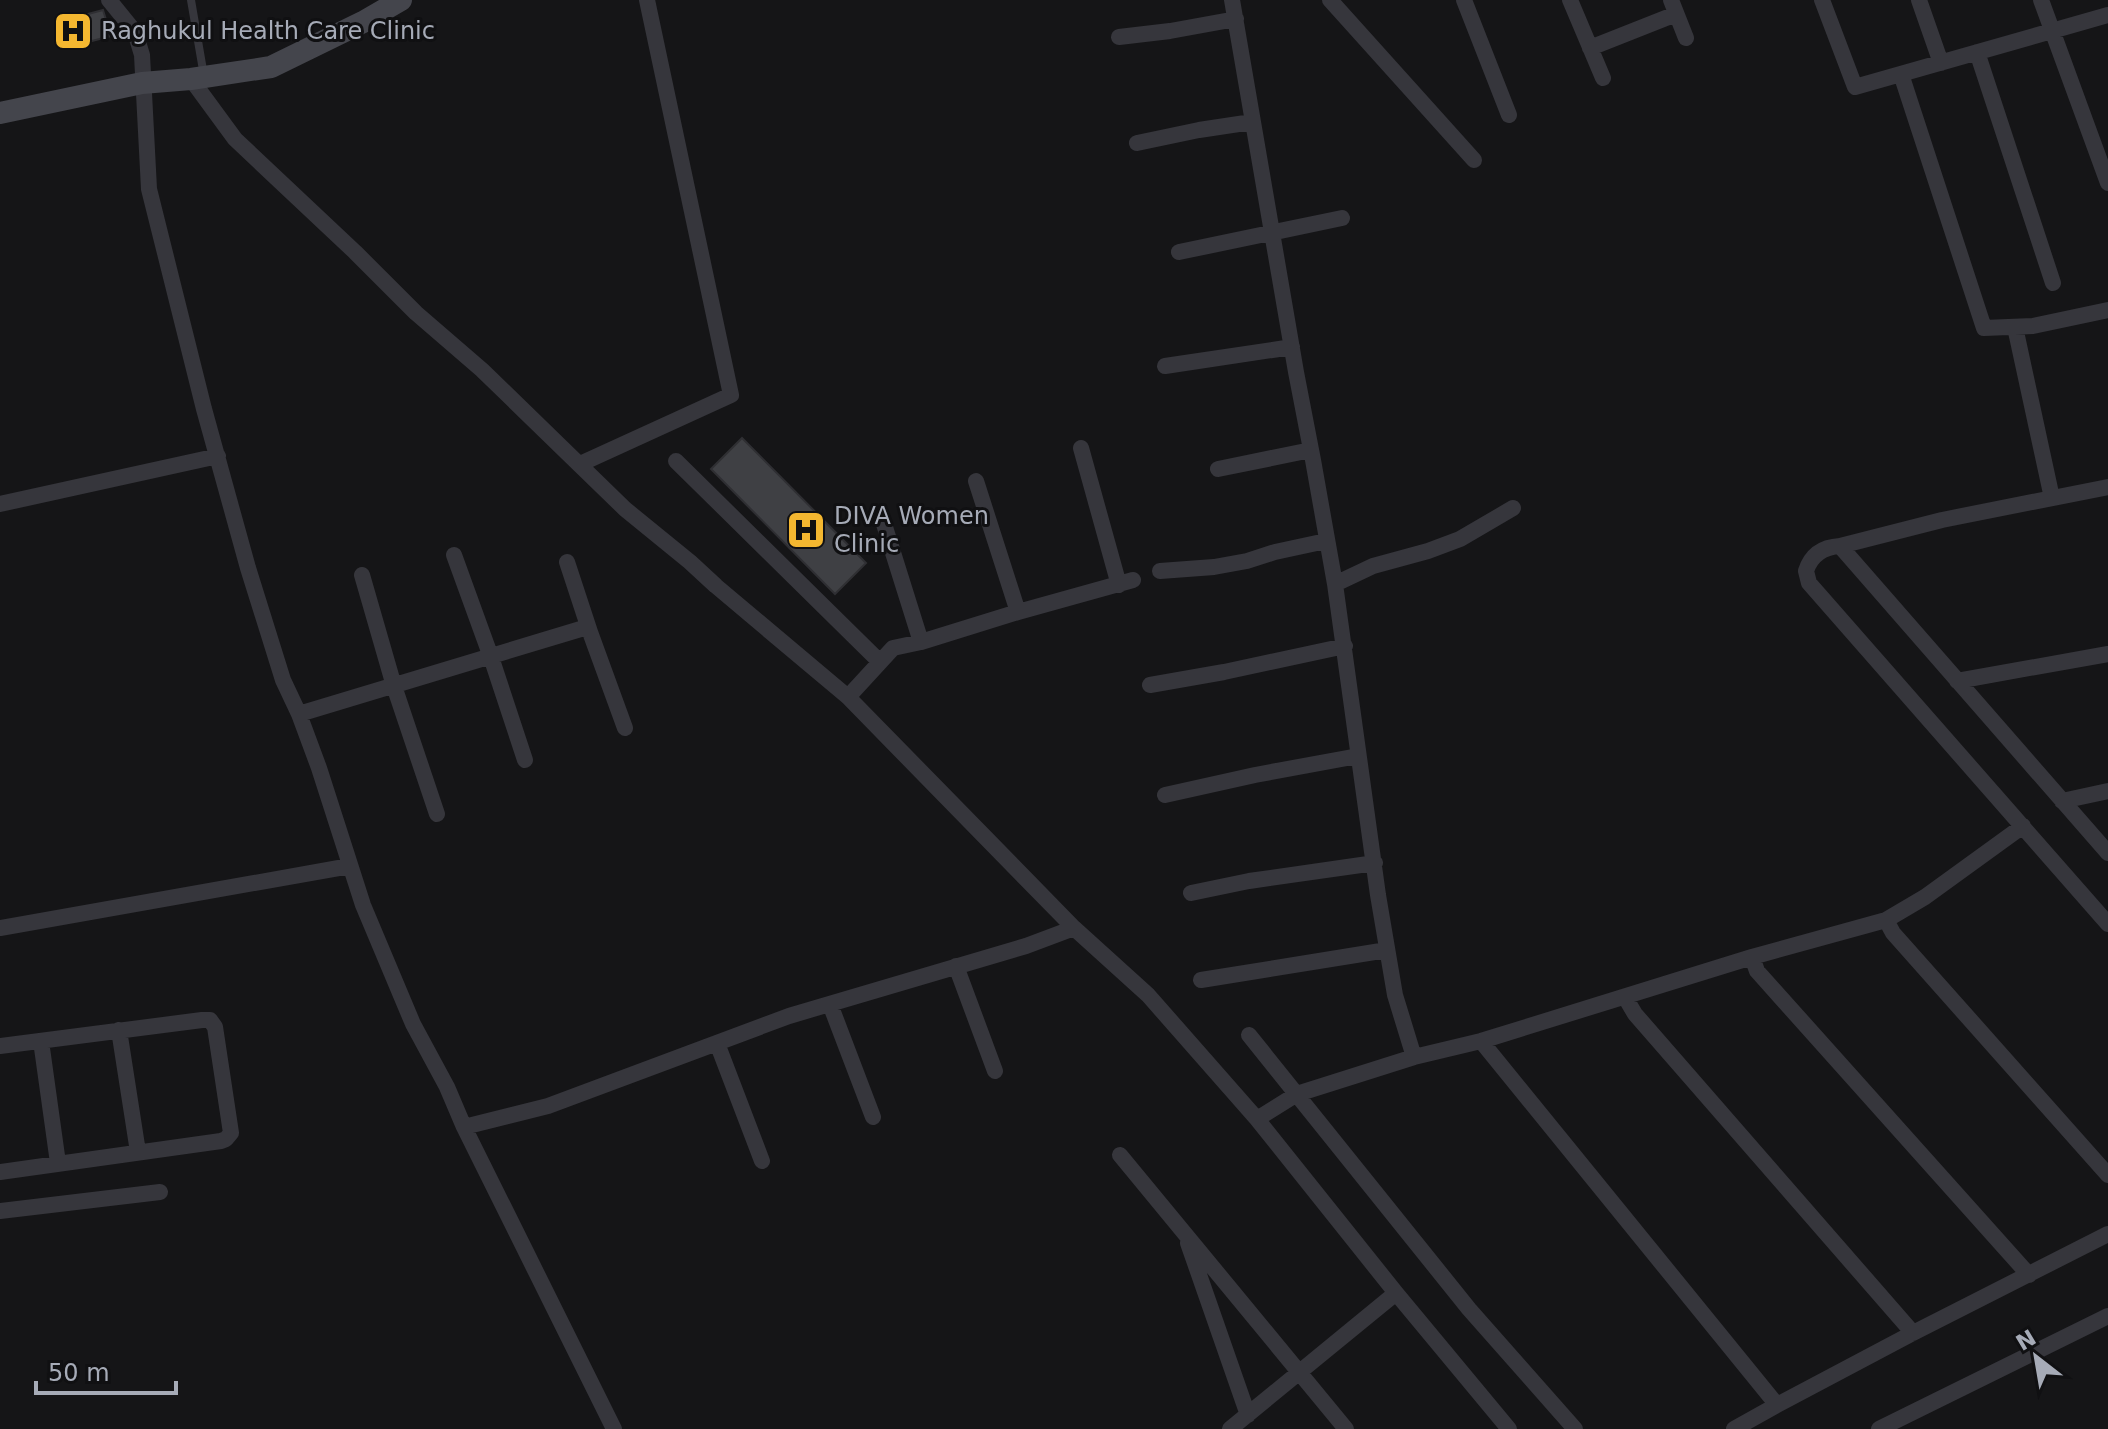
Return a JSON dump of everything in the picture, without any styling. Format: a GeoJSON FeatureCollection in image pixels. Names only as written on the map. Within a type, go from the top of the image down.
{"type":"FeatureCollection","features":[{"type":"Feature","properties":{"kind":"street"},"geometry":{"type":"LineString","coordinates":[[109,0],[135,32],[142,55],[149,189],[218,456],[283,680],[319,768],[363,905],[413,1024],[447,1087],[614,1429]]}},
{"type":"Feature","properties":{"kind":"street"},"geometry":{"type":"LineString","coordinates":[[0,113],[142,83],[271,67],[401,0]]}},
{"type":"Feature","properties":{"kind":"street"},"geometry":{"type":"LineString","coordinates":[[580,464],[731,395],[647,0]]}},
{"type":"Feature","properties":{"kind":"street"},"geometry":{"type":"LineString","coordinates":[[1232,0],[1335,584],[1387,950],[1395,995],[1414,1057]]}},
{"type":"Feature","properties":{"kind":"street"},"geometry":{"type":"LineString","coordinates":[[1330,0],[1474,160]]}},
{"type":"Feature","properties":{"kind":"street"},"geometry":{"type":"LineString","coordinates":[[1464,0],[1509,115]]}},
{"type":"Feature","properties":{"kind":"street"},"geometry":{"type":"LineString","coordinates":[[1570,0],[1603,78]]}},
{"type":"Feature","properties":{"kind":"street"},"geometry":{"type":"LineString","coordinates":[[1822,0],[1855,87],[2108,15]]}},
{"type":"Feature","properties":{"kind":"street"},"geometry":{"type":"LineString","coordinates":[[1919,0],[1941,63]]}},
{"type":"Feature","properties":{"kind":"street"},"geometry":{"type":"LineString","coordinates":[[2041,0],[2108,183]]}},
{"type":"Feature","properties":{"kind":"street"},"geometry":{"type":"LineString","coordinates":[[1590,48],[1674,7],[1686,38]]}},
{"type":"Feature","properties":{"kind":"street"},"geometry":{"type":"LineString","coordinates":[[1119,37],[1236,19]]}},
{"type":"Feature","properties":{"kind":"street"},"geometry":{"type":"LineString","coordinates":[[1977,52],[2053,283]]}},
{"type":"Feature","properties":{"kind":"street"},"geometry":{"type":"LineString","coordinates":[[1901,74],[1984,328],[2033,326],[2108,310]]}},
{"type":"Feature","properties":{"kind":"street"},"geometry":{"type":"LineString","coordinates":[[197,78],[235,139],[416,313],[482,370],[625,509],[848,697],[1074,928],[1148,995],[1257,1119],[1509,1429]]}},
{"type":"Feature","properties":{"kind":"street"},"geometry":{"type":"LineString","coordinates":[[1137,143],[1252,122]]}},
{"type":"Feature","properties":{"kind":"street"},"geometry":{"type":"LineString","coordinates":[[1179,252],[1342,218]]}},
{"type":"Feature","properties":{"kind":"street"},"geometry":{"type":"LineString","coordinates":[[2015,327],[2052,498]]}},
{"type":"Feature","properties":{"kind":"street"},"geometry":{"type":"LineString","coordinates":[[1165,366],[1292,347]]}},
{"type":"Feature","properties":{"kind":"street"},"geometry":{"type":"LineString","coordinates":[[848,697],[893,648],[1126,582],[1081,448]]}},
{"type":"Feature","properties":{"kind":"street"},"geometry":{"type":"LineString","coordinates":[[1218,469],[1311,450]]}},
{"type":"Feature","properties":{"kind":"street"},"geometry":{"type":"LineString","coordinates":[[0,504],[218,456]]}},
{"type":"Feature","properties":{"kind":"street"},"geometry":{"type":"LineString","coordinates":[[676,461],[880,662]]}},
{"type":"Feature","properties":{"kind":"street"},"geometry":{"type":"LineString","coordinates":[[976,481],[1018,612]]}},
{"type":"Feature","properties":{"kind":"street"},"geometry":{"type":"LineString","coordinates":[[2108,487],[1942,520],[1829,547],[1814,555],[1806,571],[1809,583],[2108,924]]}},
{"type":"Feature","properties":{"kind":"street"},"geometry":{"type":"LineString","coordinates":[[1335,584],[1373,566],[1460,539],[1513,508]]}},
{"type":"Feature","properties":{"kind":"street"},"geometry":{"type":"LineString","coordinates":[[884,524],[921,642]]}},
{"type":"Feature","properties":{"kind":"street"},"geometry":{"type":"LineString","coordinates":[[1160,571],[1214,567],[1326,541]]}},
{"type":"Feature","properties":{"kind":"street"},"geometry":{"type":"LineString","coordinates":[[1840,546],[2108,853]]}},
{"type":"Feature","properties":{"kind":"street"},"geometry":{"type":"LineString","coordinates":[[454,555],[525,760]]}},
{"type":"Feature","properties":{"kind":"street"},"geometry":{"type":"LineString","coordinates":[[567,562],[625,728]]}},
{"type":"Feature","properties":{"kind":"street"},"geometry":{"type":"LineString","coordinates":[[362,575],[394,686],[437,814]]}},
{"type":"Feature","properties":{"kind":"street"},"geometry":{"type":"LineString","coordinates":[[299,714],[584,628],[590,632]]}},
{"type":"Feature","properties":{"kind":"street"},"geometry":{"type":"LineString","coordinates":[[1150,685],[1345,646]]}},
{"type":"Feature","properties":{"kind":"street"},"geometry":{"type":"LineString","coordinates":[[1957,681],[2108,654]]}},
{"type":"Feature","properties":{"kind":"street"},"geometry":{"type":"LineString","coordinates":[[1165,795],[1358,756]]}},
{"type":"Feature","properties":{"kind":"street"},"geometry":{"type":"LineString","coordinates":[[2062,801],[2108,791]]}},
{"type":"Feature","properties":{"kind":"street"},"geometry":{"type":"LineString","coordinates":[[1257,1119],[1297,1094],[1752,957],[1886,920],[1925,897],[2023,826]]}},
{"type":"Feature","properties":{"kind":"street"},"geometry":{"type":"LineString","coordinates":[[1191,893],[1249,881],[1375,863]]}},
{"type":"Feature","properties":{"kind":"street"},"geometry":{"type":"LineString","coordinates":[[0,928],[350,866]]}},
{"type":"Feature","properties":{"kind":"street"},"geometry":{"type":"LineString","coordinates":[[1886,920],[1893,933],[2108,1175]]}},
{"type":"Feature","properties":{"kind":"street"},"geometry":{"type":"LineString","coordinates":[[464,1127],[548,1106],[789,1016],[1026,946],[1074,928]]}},
{"type":"Feature","properties":{"kind":"street"},"geometry":{"type":"LineString","coordinates":[[1201,980],[1387,950]]}},
{"type":"Feature","properties":{"kind":"street"},"geometry":{"type":"LineString","coordinates":[[1752,957],[1757,971],[2029,1275]]}},
{"type":"Feature","properties":{"kind":"street"},"geometry":{"type":"LineString","coordinates":[[956,966],[995,1071]]}},
{"type":"Feature","properties":{"kind":"street"},"geometry":{"type":"LineString","coordinates":[[1625,997],[1635,1014],[1913,1333]]}},
{"type":"Feature","properties":{"kind":"street"},"geometry":{"type":"LineString","coordinates":[[830,1004],[873,1117]]}},
{"type":"Feature","properties":{"kind":"street"},"geometry":{"type":"LineString","coordinates":[[0,1046],[206,1019],[213,1022],[215,1027],[231,1133],[221,1141],[0,1172]]}},
{"type":"Feature","properties":{"kind":"street"},"geometry":{"type":"LineString","coordinates":[[119,1030],[138,1152]]}},
{"type":"Feature","properties":{"kind":"street"},"geometry":{"type":"LineString","coordinates":[[1249,1035],[1469,1309],[1575,1429]]}},
{"type":"Feature","properties":{"kind":"street"},"geometry":{"type":"LineString","coordinates":[[41,1041],[58,1163]]}},
{"type":"Feature","properties":{"kind":"street"},"geometry":{"type":"LineString","coordinates":[[1481,1041],[1777,1405]]}},
{"type":"Feature","properties":{"kind":"street"},"geometry":{"type":"LineString","coordinates":[[717,1043],[762,1161]]}},
{"type":"Feature","properties":{"kind":"street"},"geometry":{"type":"LineString","coordinates":[[1120,1155],[1346,1429]]}},
{"type":"Feature","properties":{"kind":"street"},"geometry":{"type":"LineString","coordinates":[[0,1211],[160,1192]]}},
{"type":"Feature","properties":{"kind":"street"},"geometry":{"type":"LineString","coordinates":[[1185,1234],[1248,1415]]}},
{"type":"Feature","properties":{"kind":"street"},"geometry":{"type":"LineString","coordinates":[[1734,1429],[2108,1234]]}},
{"type":"Feature","properties":{"kind":"street"},"geometry":{"type":"LineString","coordinates":[[1230,1429],[1396,1293]]}},
{"type":"Feature","properties":{"kind":"street"},"geometry":{"type":"LineString","coordinates":[[1879,1429],[2108,1316]]}},
{"type":"Feature","properties":{"kind":"lane"},"geometry":{"type":"LineString","coordinates":[[191,0],[197,78]]}},
{"type":"Feature","properties":{"kind":"building"},"geometry":{"type":"Polygon","coordinates":[[[103,10],[111,36],[65,48],[58,22],[103,10]]]}},
{"type":"Feature","properties":{"kind":"building"},"geometry":{"type":"Polygon","coordinates":[[[742,438],[866,563],[835,594],[711,469],[742,438]]]}},
{"type":"Feature","properties":{"kind":"place","name":"Raghukul Health Care Clinic"},"geometry":{"type":"Point","coordinates":[73,31]}},
{"type":"Feature","properties":{"kind":"place","name":"DIVA Women Clinic"},"geometry":{"type":"Point","coordinates":[806,530]}}]}
